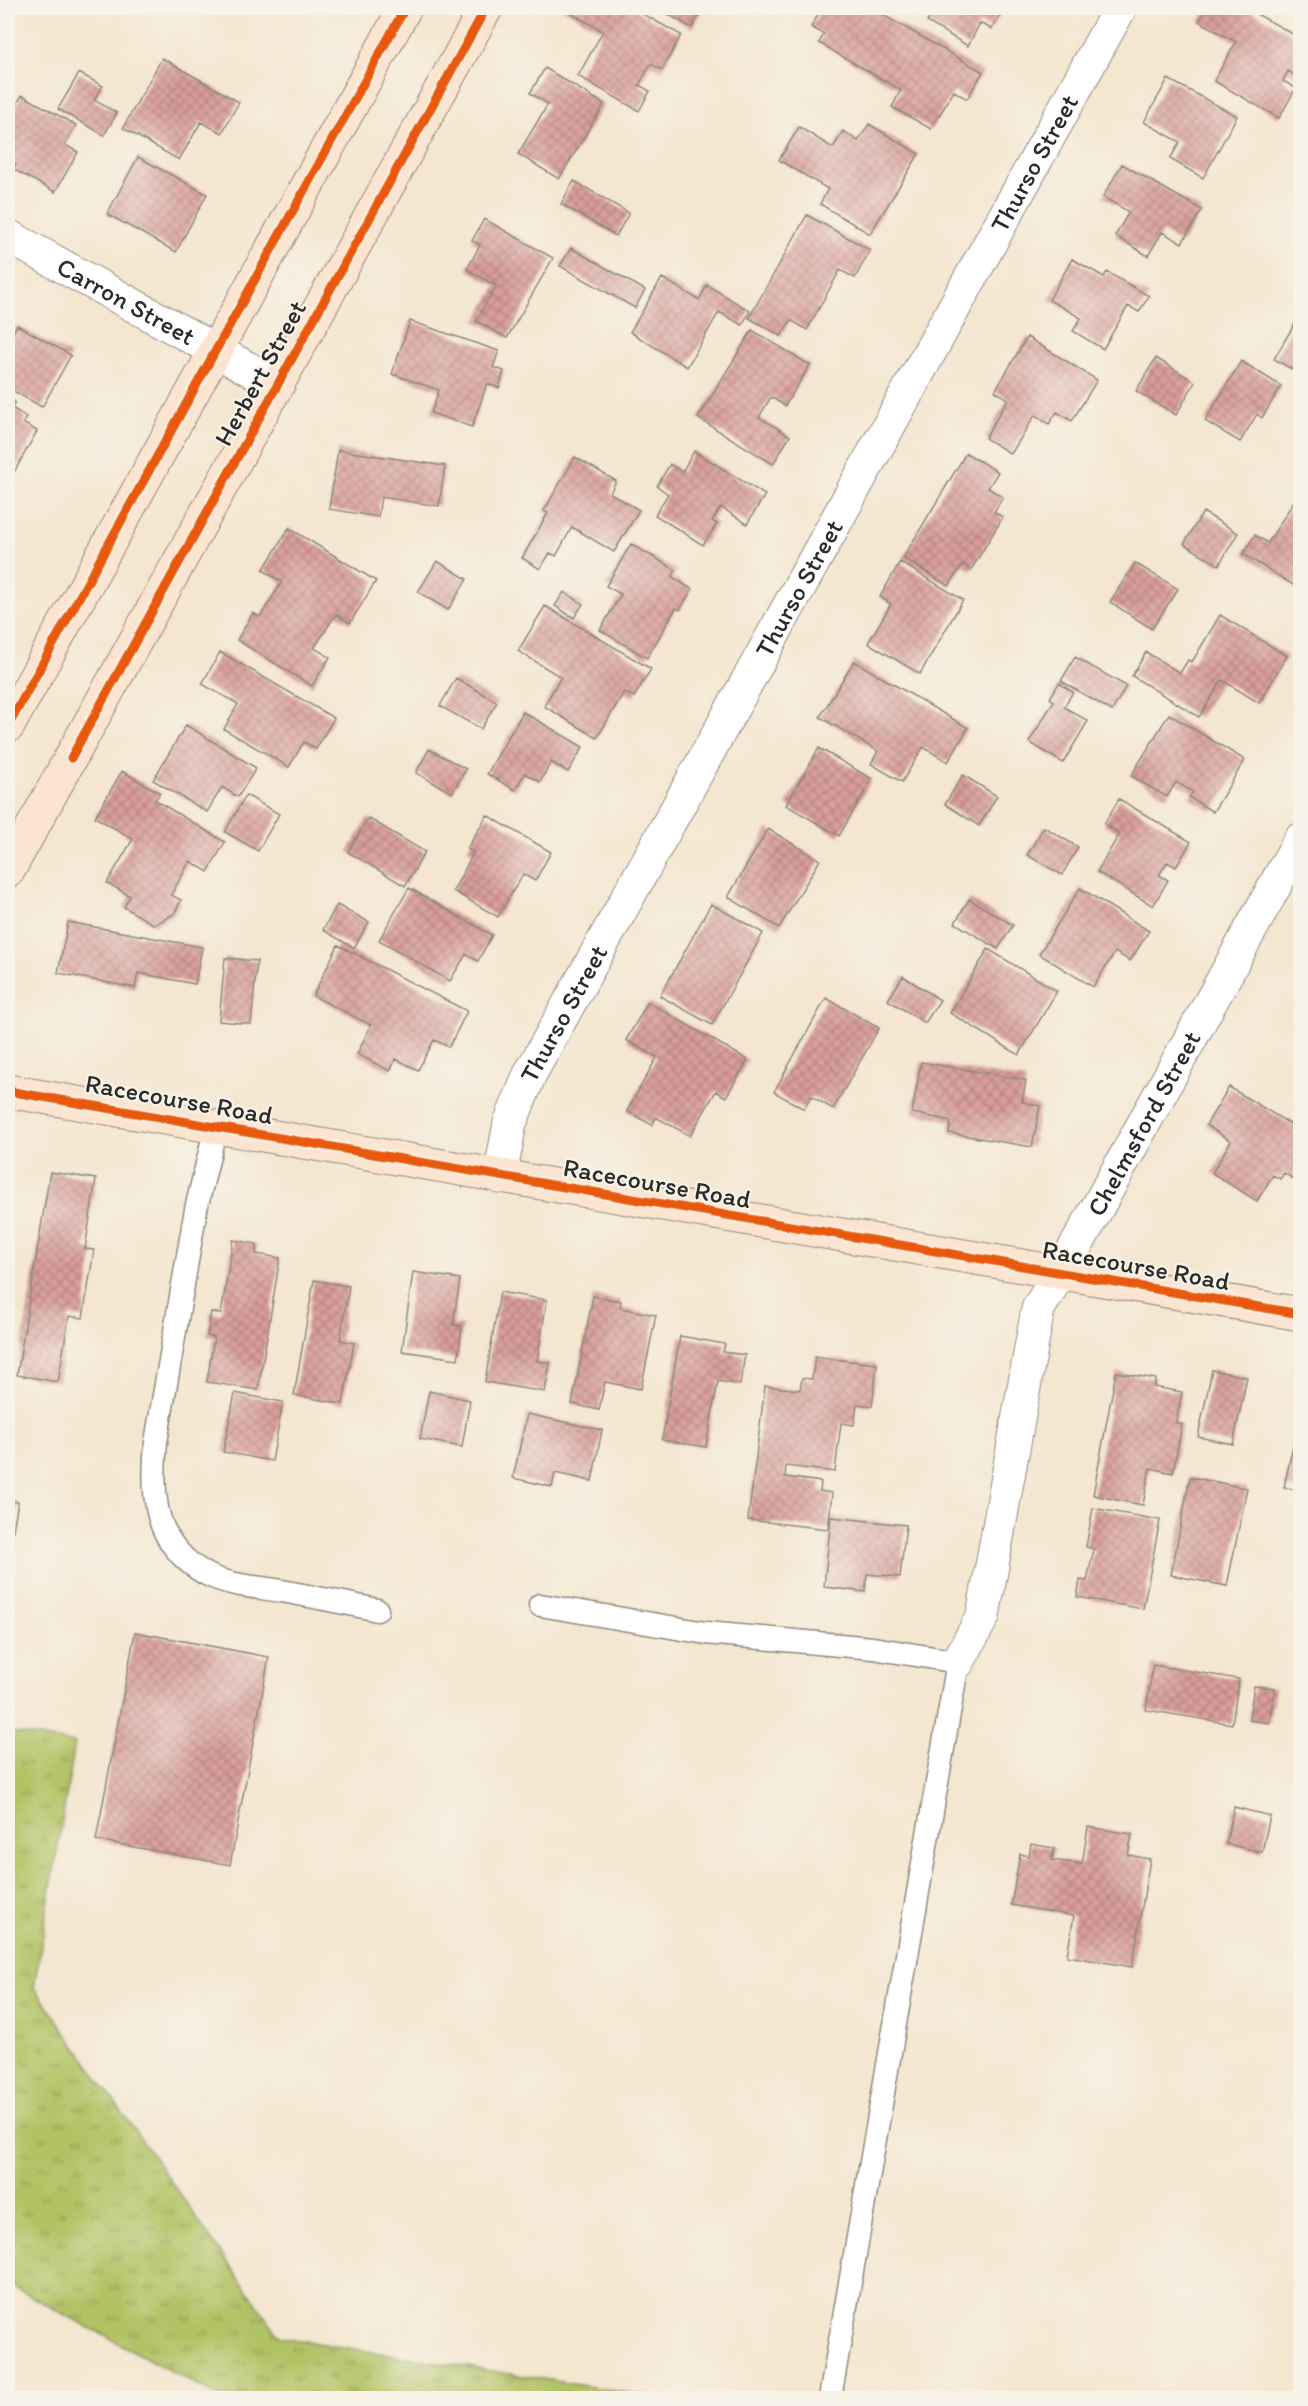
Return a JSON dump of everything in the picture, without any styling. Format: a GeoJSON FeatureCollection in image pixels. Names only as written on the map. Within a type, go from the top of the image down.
{"type":"FeatureCollection","features":[{"type":"Feature","properties":{"kind":"street","name":"Herbert Street"},"geometry":{"type":"LineString","coordinates":[[8,726],[405,8]]}},
{"type":"Feature","properties":{"kind":"street","name":"Herbert Street"},"geometry":{"type":"LineString","coordinates":[[8,871],[486,8]]}},
{"type":"Feature","properties":{"kind":"street","name":"Thurso Street"},"geometry":{"type":"LineString","coordinates":[[500,1177],[510,1123],[530,1074],[1120,8]]}},
{"type":"Feature","properties":{"kind":"street","name":"Carron Street"},"geometry":{"type":"LineString","coordinates":[[8,236],[278,385]]}},
{"type":"Feature","properties":{"kind":"street","name":"Chelmsford Street"},"geometry":{"type":"LineString","coordinates":[[958,1662],[983,1616],[1038,1309],[1085,1229],[1300,840]]}},
{"type":"Feature","properties":{"kind":"street","name":"Racecourse Road"},"geometry":{"type":"LineString","coordinates":[[8,1091],[1300,1314]]}},
{"type":"Feature","properties":{"kind":"lane"},"geometry":{"type":"LineString","coordinates":[[216,1127],[196,1209],[156,1442],[153,1475],[155,1502],[161,1525],[169,1541],[179,1552],[206,1574],[235,1583],[378,1610]]}},
{"type":"Feature","properties":{"kind":"lane"},"geometry":{"type":"LineString","coordinates":[[540,1605],[706,1633],[873,1648],[958,1662],[830,2398]]}},
{"type":"Feature","properties":{"kind":"green space"},"geometry":{"type":"Polygon","coordinates":[[[8,1732],[75,1743],[34,1987],[280,2337],[660,2398],[221,2398],[8,2284],[8,1732]]]}},
{"type":"Feature","properties":{"kind":"building"},"geometry":{"type":"Polygon","coordinates":[[[561,8],[632,8],[681,35],[662,70],[651,64],[639,85],[650,91],[639,111],[578,76],[603,31],[561,8]]]}},
{"type":"Feature","properties":{"kind":"building"},"geometry":{"type":"Polygon","coordinates":[[[657,8],[703,8],[692,28],[657,8]]]}},
{"type":"Feature","properties":{"kind":"building"},"geometry":{"type":"Polygon","coordinates":[[[822,8],[871,8],[983,72],[967,99],[954,91],[931,129],[892,107],[901,90],[819,43],[824,34],[811,27],[822,8]]]}},
{"type":"Feature","properties":{"kind":"building"},"geometry":{"type":"Polygon","coordinates":[[[935,8],[1004,8],[992,29],[980,23],[968,46],[927,22],[935,8]]]}},
{"type":"Feature","properties":{"kind":"building"},"geometry":{"type":"Polygon","coordinates":[[[1207,8],[1246,8],[1300,38],[1300,78],[1288,71],[1283,81],[1296,88],[1279,118],[1214,81],[1236,42],[1199,21],[1207,8]]]}},
{"type":"Feature","properties":{"kind":"building"},"geometry":{"type":"Polygon","coordinates":[[[162,58],[239,102],[222,133],[201,122],[179,160],[123,128],[162,58]]]}},
{"type":"Feature","properties":{"kind":"building"},"geometry":{"type":"Polygon","coordinates":[[[545,68],[604,104],[559,179],[518,154],[548,104],[530,93],[545,68]]]}},
{"type":"Feature","properties":{"kind":"building"},"geometry":{"type":"Polygon","coordinates":[[[79,73],[103,86],[94,100],[117,113],[104,135],[58,109],[79,73]]]}},
{"type":"Feature","properties":{"kind":"building"},"geometry":{"type":"Polygon","coordinates":[[[1168,79],[1237,116],[1203,178],[1170,159],[1180,142],[1144,122],[1168,79]]]}},
{"type":"Feature","properties":{"kind":"building"},"geometry":{"type":"Polygon","coordinates":[[[22,95],[76,125],[65,145],[78,152],[55,192],[13,169],[16,164],[8,159],[8,120],[22,95]]]}},
{"type":"Feature","properties":{"kind":"building"},"geometry":{"type":"Polygon","coordinates":[[[869,124],[919,154],[870,234],[820,204],[828,189],[779,160],[799,127],[833,148],[843,131],[858,141],[869,124]]]}},
{"type":"Feature","properties":{"kind":"building"},"geometry":{"type":"Polygon","coordinates":[[[138,157],[207,194],[176,252],[107,214],[138,157]]]}},
{"type":"Feature","properties":{"kind":"building"},"geometry":{"type":"Polygon","coordinates":[[[1122,164],[1202,210],[1182,243],[1162,232],[1148,256],[1115,236],[1129,212],[1103,197],[1122,164]]]}},
{"type":"Feature","properties":{"kind":"building"},"geometry":{"type":"Polygon","coordinates":[[[574,181],[629,213],[616,236],[561,204],[574,181]]]}},
{"type":"Feature","properties":{"kind":"building"},"geometry":{"type":"Polygon","coordinates":[[[807,215],[870,250],[855,278],[840,270],[807,330],[791,320],[781,336],[749,318],[807,215]]]}},
{"type":"Feature","properties":{"kind":"building"},"geometry":{"type":"Polygon","coordinates":[[[484,219],[553,258],[507,338],[476,321],[496,286],[467,269],[480,245],[472,241],[484,219]]]}},
{"type":"Feature","properties":{"kind":"building"},"geometry":{"type":"Polygon","coordinates":[[[571,248],[645,290],[635,308],[560,266],[571,248]]]}},
{"type":"Feature","properties":{"kind":"building"},"geometry":{"type":"Polygon","coordinates":[[[1072,259],[1104,277],[1107,272],[1149,296],[1139,312],[1128,306],[1103,349],[1073,331],[1081,318],[1049,300],[1072,259]]]}},
{"type":"Feature","properties":{"kind":"building"},"geometry":{"type":"Polygon","coordinates":[[[662,278],[699,300],[707,285],[750,311],[742,325],[719,312],[687,367],[630,332],[662,278]]]}},
{"type":"Feature","properties":{"kind":"building"},"geometry":{"type":"Polygon","coordinates":[[[410,321],[499,351],[493,367],[504,371],[499,388],[487,384],[472,427],[431,413],[439,390],[392,374],[410,321]]]}},
{"type":"Feature","properties":{"kind":"building"},"geometry":{"type":"Polygon","coordinates":[[[1295,323],[1300,326],[1300,374],[1274,359],[1295,323]]]}},
{"type":"Feature","properties":{"kind":"building"},"geometry":{"type":"Polygon","coordinates":[[[17,325],[71,355],[42,407],[8,388],[8,342],[17,325]]]}},
{"type":"Feature","properties":{"kind":"building"},"geometry":{"type":"Polygon","coordinates":[[[752,330],[810,365],[785,406],[771,397],[759,417],[790,436],[773,464],[698,418],[752,330]]]}},
{"type":"Feature","properties":{"kind":"building"},"geometry":{"type":"Polygon","coordinates":[[[1027,337],[1097,380],[1072,421],[1057,412],[1049,424],[1035,415],[1011,454],[985,438],[1008,399],[995,391],[1027,337]]]}},
{"type":"Feature","properties":{"kind":"building"},"geometry":{"type":"Polygon","coordinates":[[[1156,358],[1195,382],[1176,415],[1136,391],[1156,358]]]}},
{"type":"Feature","properties":{"kind":"building"},"geometry":{"type":"Polygon","coordinates":[[[1241,361],[1281,386],[1262,418],[1257,414],[1240,442],[1205,421],[1241,361]]]}},
{"type":"Feature","properties":{"kind":"building"},"geometry":{"type":"Polygon","coordinates":[[[8,397],[15,402],[12,408],[26,417],[23,423],[37,431],[8,483],[8,397]]]}},
{"type":"Feature","properties":{"kind":"building"},"geometry":{"type":"Polygon","coordinates":[[[338,450],[445,466],[439,506],[381,497],[378,517],[329,509],[338,450]]]}},
{"type":"Feature","properties":{"kind":"building"},"geometry":{"type":"Polygon","coordinates":[[[694,451],[765,495],[747,524],[721,507],[712,521],[717,524],[703,545],[655,515],[668,494],[657,486],[670,464],[682,472],[694,451]]]}},
{"type":"Feature","properties":{"kind":"building"},"geometry":{"type":"Polygon","coordinates":[[[966,453],[998,472],[988,488],[1003,497],[994,512],[1003,517],[971,570],[963,564],[949,586],[903,558],[966,453]]]}},
{"type":"Feature","properties":{"kind":"building"},"geometry":{"type":"Polygon","coordinates":[[[575,457],[616,481],[610,493],[639,510],[614,552],[572,527],[556,556],[550,553],[540,569],[522,558],[548,513],[544,511],[575,457]]]}},
{"type":"Feature","properties":{"kind":"building"},"geometry":{"type":"Polygon","coordinates":[[[1300,491],[1300,584],[1298,588],[1243,554],[1255,535],[1268,543],[1300,491]]]}},
{"type":"Feature","properties":{"kind":"building"},"geometry":{"type":"Polygon","coordinates":[[[1203,512],[1238,533],[1219,565],[1184,544],[1203,512]]]}},
{"type":"Feature","properties":{"kind":"building"},"geometry":{"type":"Polygon","coordinates":[[[289,528],[376,581],[350,623],[336,614],[314,648],[330,657],[312,686],[237,640],[253,613],[260,617],[282,582],[263,570],[289,528]]]}},
{"type":"Feature","properties":{"kind":"building"},"geometry":{"type":"Polygon","coordinates":[[[631,544],[676,570],[672,577],[692,589],[680,610],[676,608],[647,658],[600,630],[621,594],[606,586],[631,544]]]}},
{"type":"Feature","properties":{"kind":"building"},"geometry":{"type":"Polygon","coordinates":[[[437,561],[467,579],[448,610],[418,592],[437,561]]]}},
{"type":"Feature","properties":{"kind":"building"},"geometry":{"type":"Polygon","coordinates":[[[900,562],[963,600],[920,674],[868,643],[891,604],[880,597],[900,562]]]}},
{"type":"Feature","properties":{"kind":"building"},"geometry":{"type":"Polygon","coordinates":[[[1135,563],[1178,589],[1152,629],[1110,602],[1135,563]]]}},
{"type":"Feature","properties":{"kind":"building"},"geometry":{"type":"Polygon","coordinates":[[[564,592],[583,604],[574,618],[555,606],[564,592]]]}},
{"type":"Feature","properties":{"kind":"building"},"geometry":{"type":"Polygon","coordinates":[[[545,606],[651,669],[634,697],[624,692],[597,738],[544,706],[561,677],[518,651],[545,606]]]}},
{"type":"Feature","properties":{"kind":"building"},"geometry":{"type":"Polygon","coordinates":[[[1220,615],[1287,656],[1259,703],[1222,680],[1199,717],[1132,676],[1146,652],[1180,673],[1188,660],[1192,662],[1220,615]]]}},
{"type":"Feature","properties":{"kind":"building"},"geometry":{"type":"Polygon","coordinates":[[[220,652],[334,718],[316,749],[304,742],[289,767],[224,729],[238,704],[202,684],[220,652]]]}},
{"type":"Feature","properties":{"kind":"building"},"geometry":{"type":"Polygon","coordinates":[[[1075,657],[1126,686],[1112,711],[1061,681],[1075,657]]]}},
{"type":"Feature","properties":{"kind":"building"},"geometry":{"type":"Polygon","coordinates":[[[854,661],[968,728],[948,762],[923,747],[902,782],[871,764],[878,751],[820,717],[854,661]]]}},
{"type":"Feature","properties":{"kind":"building"},"geometry":{"type":"Polygon","coordinates":[[[456,678],[497,702],[481,729],[440,706],[456,678]]]}},
{"type":"Feature","properties":{"kind":"building"},"geometry":{"type":"Polygon","coordinates":[[[1059,683],[1073,692],[1064,707],[1088,721],[1063,763],[1029,742],[1054,701],[1050,698],[1059,683]]]}},
{"type":"Feature","properties":{"kind":"building"},"geometry":{"type":"Polygon","coordinates":[[[523,712],[583,747],[568,772],[551,762],[540,782],[525,773],[515,790],[487,774],[523,712]]]}},
{"type":"Feature","properties":{"kind":"building"},"geometry":{"type":"Polygon","coordinates":[[[1169,714],[1245,760],[1213,812],[1189,797],[1193,792],[1176,782],[1167,797],[1131,776],[1169,714]]]}},
{"type":"Feature","properties":{"kind":"building"},"geometry":{"type":"Polygon","coordinates":[[[186,725],[256,768],[238,797],[222,787],[207,812],[153,780],[186,725]]]}},
{"type":"Feature","properties":{"kind":"building"},"geometry":{"type":"Polygon","coordinates":[[[819,748],[872,779],[839,836],[786,805],[819,748]]]}},
{"type":"Feature","properties":{"kind":"building"},"geometry":{"type":"Polygon","coordinates":[[[429,749],[466,769],[452,793],[416,773],[429,749]]]}},
{"type":"Feature","properties":{"kind":"building"},"geometry":{"type":"Polygon","coordinates":[[[122,771],[160,793],[155,800],[225,842],[208,872],[190,861],[171,895],[181,900],[174,914],[154,925],[124,907],[130,896],[107,883],[133,839],[95,817],[122,771]]]}},
{"type":"Feature","properties":{"kind":"building"},"geometry":{"type":"Polygon","coordinates":[[[963,775],[997,796],[979,826],[945,804],[963,775]]]}},
{"type":"Feature","properties":{"kind":"building"},"geometry":{"type":"Polygon","coordinates":[[[246,795],[279,814],[258,851],[225,832],[246,795]]]}},
{"type":"Feature","properties":{"kind":"building"},"geometry":{"type":"Polygon","coordinates":[[[1119,799],[1191,842],[1176,867],[1167,862],[1159,875],[1168,880],[1153,906],[1097,872],[1120,833],[1104,824],[1119,799]]]}},
{"type":"Feature","properties":{"kind":"building"},"geometry":{"type":"Polygon","coordinates":[[[487,815],[551,852],[535,881],[523,874],[498,917],[453,891],[474,852],[467,849],[487,815]]]}},
{"type":"Feature","properties":{"kind":"building"},"geometry":{"type":"Polygon","coordinates":[[[368,818],[425,852],[405,886],[348,852],[368,818]]]}},
{"type":"Feature","properties":{"kind":"building"},"geometry":{"type":"Polygon","coordinates":[[[1044,827],[1078,847],[1062,875],[1027,855],[1044,827]]]}},
{"type":"Feature","properties":{"kind":"building"},"geometry":{"type":"Polygon","coordinates":[[[768,829],[820,860],[779,928],[728,897],[768,829]]]}},
{"type":"Feature","properties":{"kind":"building"},"geometry":{"type":"Polygon","coordinates":[[[409,888],[492,935],[478,961],[466,954],[450,981],[379,940],[409,888]]]}},
{"type":"Feature","properties":{"kind":"building"},"geometry":{"type":"Polygon","coordinates":[[[1080,888],[1149,931],[1130,961],[1115,952],[1093,987],[1039,954],[1080,888]]]}},
{"type":"Feature","properties":{"kind":"building"},"geometry":{"type":"Polygon","coordinates":[[[969,899],[1013,925],[998,949],[955,923],[969,899]]]}},
{"type":"Feature","properties":{"kind":"building"},"geometry":{"type":"Polygon","coordinates":[[[711,904],[763,933],[712,1025],[660,996],[711,904]]]}},
{"type":"Feature","properties":{"kind":"building"},"geometry":{"type":"Polygon","coordinates":[[[337,905],[369,922],[354,948],[323,930],[337,905]]]}},
{"type":"Feature","properties":{"kind":"building"},"geometry":{"type":"Polygon","coordinates":[[[68,922],[202,947],[195,984],[138,973],[135,988],[58,973],[68,922]]]}},
{"type":"Feature","properties":{"kind":"building"},"geometry":{"type":"Polygon","coordinates":[[[338,945],[467,1011],[449,1047],[434,1040],[418,1070],[396,1059],[390,1071],[357,1054],[371,1025],[313,996],[338,945]]]}},
{"type":"Feature","properties":{"kind":"building"},"geometry":{"type":"Polygon","coordinates":[[[988,949],[1057,991],[1019,1055],[950,1013],[988,949]]]}},
{"type":"Feature","properties":{"kind":"building"},"geometry":{"type":"Polygon","coordinates":[[[225,958],[257,961],[251,1024],[219,1021],[225,958]]]}},
{"type":"Feature","properties":{"kind":"building"},"geometry":{"type":"Polygon","coordinates":[[[903,976],[940,1000],[925,1023],[888,1000],[903,976]]]}},
{"type":"Feature","properties":{"kind":"building"},"geometry":{"type":"Polygon","coordinates":[[[826,998],[879,1028],[833,1109],[811,1096],[804,1109],[774,1092],[826,998]]]}},
{"type":"Feature","properties":{"kind":"building"},"geometry":{"type":"Polygon","coordinates":[[[648,1002],[748,1060],[726,1097],[716,1091],[690,1136],[656,1117],[652,1125],[627,1111],[657,1057],[626,1040],[648,1002]]]}},
{"type":"Feature","properties":{"kind":"building"},"geometry":{"type":"Polygon","coordinates":[[[921,1062],[1026,1080],[1022,1102],[1040,1106],[1032,1147],[949,1133],[951,1121],[912,1113],[921,1062]]]}},
{"type":"Feature","properties":{"kind":"building"},"geometry":{"type":"Polygon","coordinates":[[[1229,1087],[1300,1130],[1300,1183],[1284,1173],[1280,1179],[1273,1175],[1257,1201],[1212,1173],[1231,1141],[1206,1125],[1229,1087]]]}},
{"type":"Feature","properties":{"kind":"building"},"geometry":{"type":"Polygon","coordinates":[[[50,1172],[96,1179],[85,1249],[94,1250],[83,1318],[69,1316],[58,1382],[17,1375],[50,1172]]]}},
{"type":"Feature","properties":{"kind":"building"},"geometry":{"type":"Polygon","coordinates":[[[233,1240],[257,1244],[256,1254],[280,1258],[258,1390],[207,1382],[214,1337],[207,1336],[211,1312],[221,1314],[233,1240]]]}},
{"type":"Feature","properties":{"kind":"building"},"geometry":{"type":"Polygon","coordinates":[[[413,1272],[460,1279],[453,1325],[462,1326],[458,1359],[402,1351],[413,1272]]]}},
{"type":"Feature","properties":{"kind":"building"},"geometry":{"type":"Polygon","coordinates":[[[314,1280],[349,1286],[340,1340],[354,1343],[343,1404],[294,1395],[314,1280]]]}},
{"type":"Feature","properties":{"kind":"building"},"geometry":{"type":"Polygon","coordinates":[[[500,1292],[547,1300],[537,1361],[550,1363],[545,1392],[485,1382],[500,1292]]]}},
{"type":"Feature","properties":{"kind":"building"},"geometry":{"type":"Polygon","coordinates":[[[593,1296],[621,1301],[620,1308],[656,1315],[641,1389],[605,1382],[599,1410],[572,1404],[593,1296]]]}},
{"type":"Feature","properties":{"kind":"building"},"geometry":{"type":"Polygon","coordinates":[[[680,1336],[725,1344],[723,1352],[745,1355],[740,1385],[718,1381],[706,1447],[662,1440],[680,1336]]]}},
{"type":"Feature","properties":{"kind":"building"},"geometry":{"type":"Polygon","coordinates":[[[815,1357],[877,1364],[872,1406],[857,1404],[854,1425],[841,1423],[835,1472],[786,1466],[785,1477],[821,1482],[820,1491],[832,1493],[828,1529],[748,1520],[765,1386],[800,1390],[802,1378],[812,1379],[815,1357]]]}},
{"type":"Feature","properties":{"kind":"building"},"geometry":{"type":"Polygon","coordinates":[[[1212,1370],[1247,1377],[1233,1444],[1198,1437],[1212,1370]]]}},
{"type":"Feature","properties":{"kind":"building"},"geometry":{"type":"Polygon","coordinates":[[[1116,1372],[1156,1379],[1154,1387],[1182,1392],[1176,1423],[1182,1424],[1173,1473],[1150,1468],[1143,1505],[1093,1495],[1116,1372]]]}},
{"type":"Feature","properties":{"kind":"building"},"geometry":{"type":"Polygon","coordinates":[[[429,1391],[470,1400],[462,1447],[420,1439],[429,1391]]]}},
{"type":"Feature","properties":{"kind":"building"},"geometry":{"type":"Polygon","coordinates":[[[235,1393],[283,1402],[272,1461],[223,1452],[235,1393]]]}},
{"type":"Feature","properties":{"kind":"building"},"geometry":{"type":"Polygon","coordinates":[[[527,1414],[602,1430],[592,1481],[555,1473],[552,1487],[513,1478],[527,1414]]]}},
{"type":"Feature","properties":{"kind":"building"},"geometry":{"type":"Polygon","coordinates":[[[1300,1414],[1300,1491],[1284,1487],[1300,1414]]]}},
{"type":"Feature","properties":{"kind":"building"},"geometry":{"type":"Polygon","coordinates":[[[1190,1477],[1247,1488],[1227,1586],[1171,1575],[1190,1477]]]}},
{"type":"Feature","properties":{"kind":"building"},"geometry":{"type":"Polygon","coordinates":[[[8,1500],[18,1502],[10,1547],[8,1546],[8,1500]]]}},
{"type":"Feature","properties":{"kind":"building"},"geometry":{"type":"Polygon","coordinates":[[[1093,1508],[1160,1520],[1143,1609],[1077,1597],[1080,1580],[1087,1581],[1094,1549],[1086,1547],[1093,1508]]]}},
{"type":"Feature","properties":{"kind":"building"},"geometry":{"type":"Polygon","coordinates":[[[831,1517],[906,1525],[900,1577],[867,1574],[865,1592],[824,1587],[831,1517]]]}},
{"type":"Feature","properties":{"kind":"building"},"geometry":{"type":"Polygon","coordinates":[[[135,1632],[269,1657],[230,1865],[96,1840],[135,1632]]]}},
{"type":"Feature","properties":{"kind":"building"},"geometry":{"type":"Polygon","coordinates":[[[1153,1665],[1239,1679],[1232,1724],[1146,1710],[1153,1665]]]}},
{"type":"Feature","properties":{"kind":"building"},"geometry":{"type":"Polygon","coordinates":[[[1254,1686],[1275,1688],[1269,1723],[1249,1720],[1254,1686]]]}},
{"type":"Feature","properties":{"kind":"building"},"geometry":{"type":"Polygon","coordinates":[[[1234,1807],[1270,1816],[1262,1852],[1226,1844],[1234,1807]]]}},
{"type":"Feature","properties":{"kind":"building"},"geometry":{"type":"Polygon","coordinates":[[[1088,1827],[1132,1834],[1128,1855],[1150,1859],[1132,1967],[1067,1956],[1074,1916],[1011,1905],[1020,1854],[1029,1856],[1031,1844],[1054,1848],[1052,1860],[1082,1864],[1088,1827]]]}},
{"type":"Feature","properties":{"kind":"cycle path"},"geometry":{"type":"LineString","coordinates":[[8,726],[405,8]]}},
{"type":"Feature","properties":{"kind":"cycle path"},"geometry":{"type":"LineString","coordinates":[[71,758],[486,8]]}},
{"type":"Feature","properties":{"kind":"cycle path"},"geometry":{"type":"LineString","coordinates":[[8,1091],[1300,1314]]}}]}
